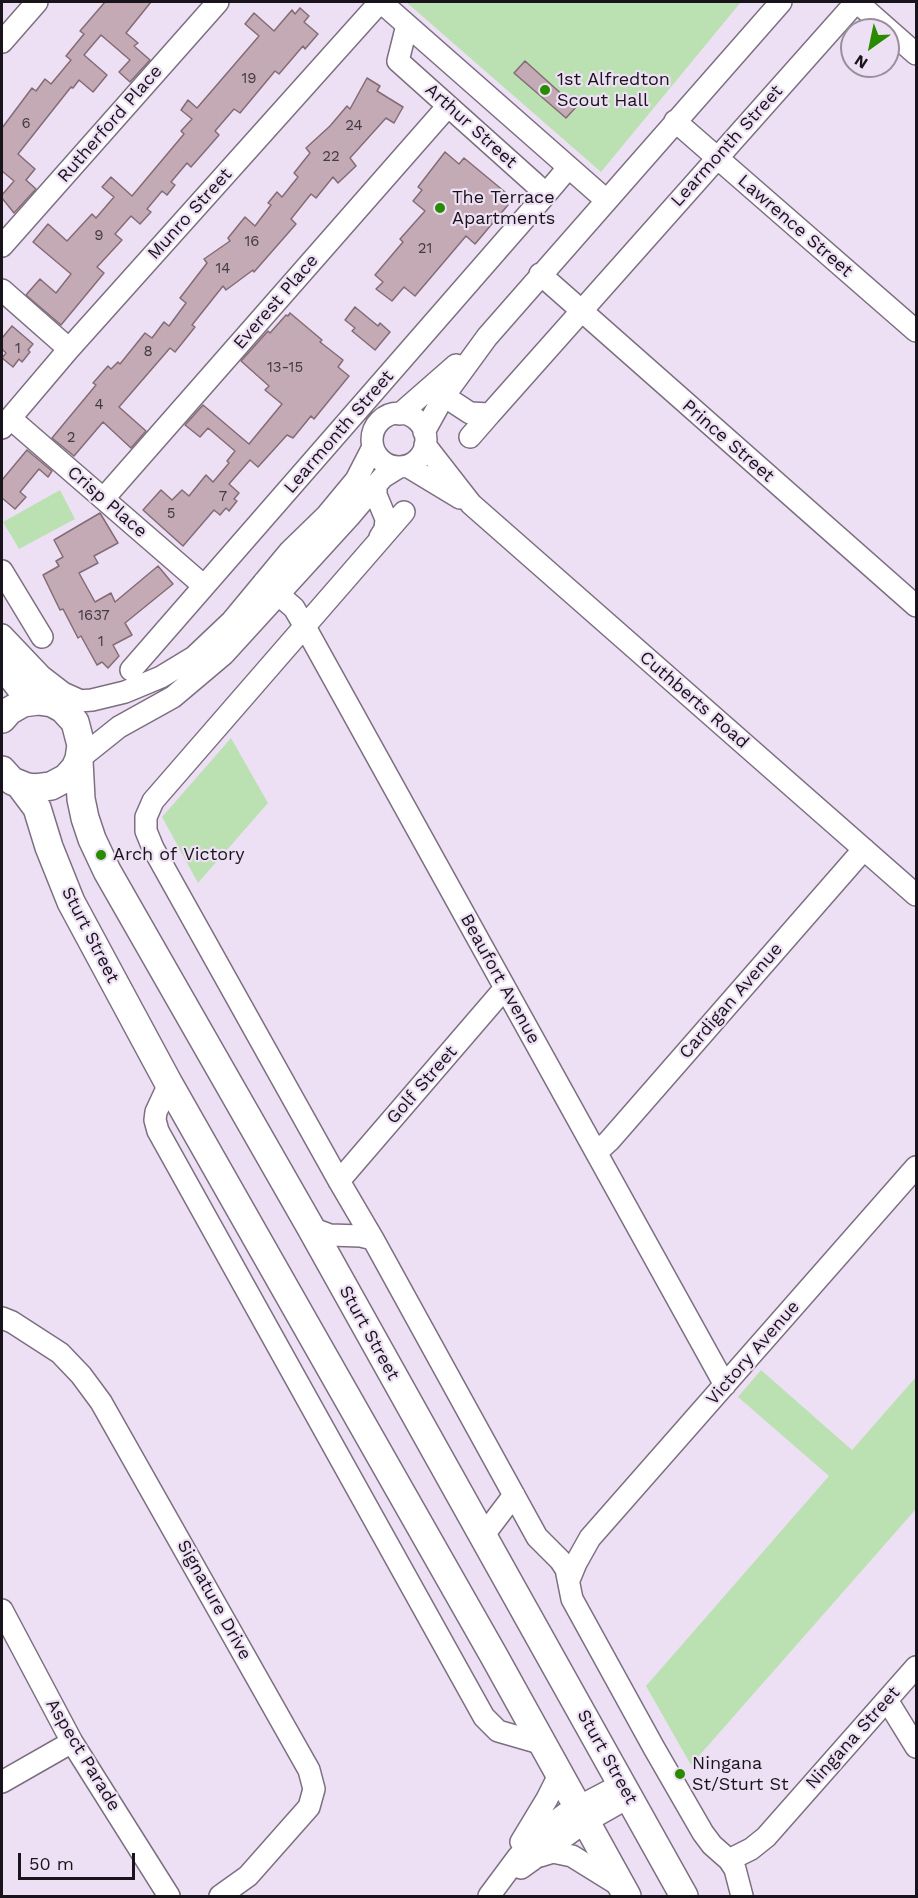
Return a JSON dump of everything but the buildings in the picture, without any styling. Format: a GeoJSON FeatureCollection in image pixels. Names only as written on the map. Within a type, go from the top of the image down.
{"type":"FeatureCollection","features":[{"type":"Feature","properties":{"kind":"main road"},"geometry":{"type":"LineString","coordinates":[[2,664],[19,686],[45,702]]}},
{"type":"Feature","properties":{"kind":"main road","name":"Sturt Street"},"geometry":{"type":"LineString","coordinates":[[45,702],[63,709],[75,722],[81,739],[79,760],[81,799],[85,818],[98,853],[311,1228],[684,1896]]}},
{"type":"Feature","properties":{"kind":"main road"},"geometry":{"type":"LineString","coordinates":[[2,719],[16,706],[23,703],[45,702]]}},
{"type":"Feature","properties":{"kind":"main road"},"geometry":{"type":"LineString","coordinates":[[10,777],[35,788],[51,786],[66,778],[79,760]]}},
{"type":"Feature","properties":{"kind":"main road","name":"Sturt Street"},"geometry":{"type":"LineString","coordinates":[[10,777],[37,808],[49,847],[71,902],[169,1084],[560,1773],[625,1892]]}},
{"type":"Feature","properties":{"kind":"street"},"geometry":{"type":"LineString","coordinates":[[2,42],[37,2]]}},
{"type":"Feature","properties":{"kind":"street","name":"Rutherford Place"},"geometry":{"type":"LineString","coordinates":[[2,246],[218,2]]}},
{"type":"Feature","properties":{"kind":"street","name":"Arthur Street"},"geometry":{"type":"LineString","coordinates":[[380,2],[606,200]]}},
{"type":"Feature","properties":{"kind":"street","name":"Munro Street"},"geometry":{"type":"LineString","coordinates":[[6,423],[69,349],[380,2]]}},
{"type":"Feature","properties":{"kind":"street","name":"Learmonth Street"},"geometry":{"type":"LineString","coordinates":[[425,439],[444,396],[488,337],[540,274],[781,2]]}},
{"type":"Feature","properties":{"kind":"street"},"geometry":{"type":"LineString","coordinates":[[856,2],[916,54]]}},
{"type":"Feature","properties":{"kind":"street","name":"Learmonth Street"},"geometry":{"type":"LineString","coordinates":[[470,437],[856,2]]}},
{"type":"Feature","properties":{"kind":"street","name":"Arthur Street"},"geometry":{"type":"LineString","coordinates":[[407,25],[398,61],[546,194]]}},
{"type":"Feature","properties":{"kind":"street","name":"Everest Place"},"geometry":{"type":"LineString","coordinates":[[104,498],[448,106]]}},
{"type":"Feature","properties":{"kind":"street","name":"Lawrence Street"},"geometry":{"type":"LineString","coordinates":[[675,121],[916,331]]}},
{"type":"Feature","properties":{"kind":"street"},"geometry":{"type":"LineString","coordinates":[[546,194],[568,168]]}},
{"type":"Feature","properties":{"kind":"street","name":"Learmonth Street"},"geometry":{"type":"LineString","coordinates":[[131,670],[546,194]]}},
{"type":"Feature","properties":{"kind":"street","name":"Prince Street"},"geometry":{"type":"LineString","coordinates":[[540,274],[916,606]]}},
{"type":"Feature","properties":{"kind":"street"},"geometry":{"type":"LineString","coordinates":[[2,290],[69,349]]}},
{"type":"Feature","properties":{"kind":"street","name":"Learmonth Street"},"geometry":{"type":"LineString","coordinates":[[400,414],[488,337]]}},
{"type":"Feature","properties":{"kind":"street"},"geometry":{"type":"LineString","coordinates":[[444,396],[470,412],[490,414]]}},
{"type":"Feature","properties":{"kind":"street"},"geometry":{"type":"LineString","coordinates":[[400,414],[415,419],[425,439],[419,458],[403,467],[392,466],[380,459],[373,447],[374,430],[378,423],[384,418],[400,414]]}},
{"type":"Feature","properties":{"kind":"street","name":"Crisp Place"},"geometry":{"type":"LineString","coordinates":[[6,423],[104,498],[204,586]]}},
{"type":"Feature","properties":{"kind":"street","name":"Cuthberts Road"},"geometry":{"type":"LineString","coordinates":[[425,439],[471,504]]}},
{"type":"Feature","properties":{"kind":"street","name":"Learmonth Street"},"geometry":{"type":"LineString","coordinates":[[79,760],[119,728],[187,687],[224,654],[271,588],[290,551],[327,514],[356,480],[373,447]]}},
{"type":"Feature","properties":{"kind":"street","name":"Learmonth Street"},"geometry":{"type":"LineString","coordinates":[[45,702],[82,701],[118,694],[179,668],[212,643],[349,517],[383,477],[403,467]]}},
{"type":"Feature","properties":{"kind":"street","name":"Cuthberts Road"},"geometry":{"type":"LineString","coordinates":[[403,467],[471,504],[916,895]]}},
{"type":"Feature","properties":{"kind":"street"},"geometry":{"type":"LineString","coordinates":[[375,485],[376,495],[386,519],[385,529],[378,541]]}},
{"type":"Feature","properties":{"kind":"street"},"geometry":{"type":"LineString","coordinates":[[404,512],[153,801],[146,817],[146,831],[153,848],[373,1239],[537,1537],[566,1569],[570,1594],[575,1605],[702,1833],[729,1860],[737,1874],[741,1890]]}},
{"type":"Feature","properties":{"kind":"street"},"geometry":{"type":"LineString","coordinates":[[2,571],[42,637]]}},
{"type":"Feature","properties":{"kind":"street","name":"Beaufort Avenue"},"geometry":{"type":"LineString","coordinates":[[271,588],[294,608],[304,625],[725,1385]]}},
{"type":"Feature","properties":{"kind":"street"},"geometry":{"type":"LineString","coordinates":[[2,635],[41,676],[63,693],[82,701]]}},
{"type":"Feature","properties":{"kind":"street"},"geometry":{"type":"LineString","coordinates":[[157,641],[161,677]]}},
{"type":"Feature","properties":{"kind":"street","name":"Cardigan Avenue"},"geometry":{"type":"LineString","coordinates":[[597,1152],[864,849]]}},
{"type":"Feature","properties":{"kind":"street","name":"Golf Street"},"geometry":{"type":"LineString","coordinates":[[339,1181],[505,988]]}},
{"type":"Feature","properties":{"kind":"street"},"geometry":{"type":"LineString","coordinates":[[169,1084],[156,1112],[155,1120],[158,1131],[484,1717],[498,1731],[543,1744]]}},
{"type":"Feature","properties":{"kind":"street","name":"Victory Avenue"},"geometry":{"type":"LineString","coordinates":[[569,1580],[590,1538],[916,1167]]}},
{"type":"Feature","properties":{"kind":"street"},"geometry":{"type":"LineString","coordinates":[[311,1228],[330,1235],[361,1236],[373,1239]]}},
{"type":"Feature","properties":{"kind":"street","name":"Signature Drive"},"geometry":{"type":"LineString","coordinates":[[2,1318],[28,1331],[60,1353],[81,1375],[101,1402],[311,1774],[312,1801],[306,1810],[248,1876],[220,1896]]}},
{"type":"Feature","properties":{"kind":"street"},"geometry":{"type":"LineString","coordinates":[[483,1536],[514,1495]]}},
{"type":"Feature","properties":{"kind":"street","name":"Victory Avenue"},"geometry":{"type":"LineString","coordinates":[[555,1555],[575,1549],[590,1538]]}},
{"type":"Feature","properties":{"kind":"street","name":"Aspect Parade"},"geometry":{"type":"LineString","coordinates":[[2,1610],[72,1742],[169,1896]]}},
{"type":"Feature","properties":{"kind":"street","name":"Ningana Street"},"geometry":{"type":"LineString","coordinates":[[741,1890],[747,1866],[766,1837],[916,1667]]}},
{"type":"Feature","properties":{"kind":"street"},"geometry":{"type":"LineString","coordinates":[[887,1700],[916,1747]]}},
{"type":"Feature","properties":{"kind":"street"},"geometry":{"type":"LineString","coordinates":[[2,1782],[72,1742]]}},
{"type":"Feature","properties":{"kind":"street"},"geometry":{"type":"LineString","coordinates":[[494,1890],[560,1773]]}},
{"type":"Feature","properties":{"kind":"street"},"geometry":{"type":"LineString","coordinates":[[494,1890],[530,1861],[581,1814],[625,1790]]}},
{"type":"Feature","properties":{"kind":"street"},"geometry":{"type":"LineString","coordinates":[[494,1890],[539,1835],[565,1814],[581,1814]]}},
{"type":"Feature","properties":{"kind":"street","name":"Ningana Street"},"geometry":{"type":"LineString","coordinates":[[729,1860],[751,1849],[766,1837]]}},
{"type":"Feature","properties":{"kind":"street"},"geometry":{"type":"LineString","coordinates":[[530,1861],[548,1852],[565,1853],[578,1859],[625,1892]]}},
{"type":"Feature","properties":{"kind":"green space"},"geometry":{"type":"Polygon","coordinates":[[[406,2],[741,2],[601,172],[406,2]]]}},
{"type":"Feature","properties":{"kind":"green space"},"geometry":{"type":"Polygon","coordinates":[[[60,490],[75,519],[19,549],[3,522],[60,490]]]}},
{"type":"Feature","properties":{"kind":"green space"},"geometry":{"type":"Polygon","coordinates":[[[231,738],[268,803],[198,883],[162,817],[231,738]]]}},
{"type":"Feature","properties":{"kind":"green space"},"geometry":{"type":"Polygon","coordinates":[[[761,1370],[852,1450],[916,1377],[916,1509],[691,1765],[646,1686],[829,1476],[738,1397],[761,1370]]]}},
{"type":"Feature","properties":{"kind":"place","name":"1st Alfredton Scout Hall"},"geometry":{"type":"Point","coordinates":[545,90]}},
{"type":"Feature","properties":{"kind":"place","name":"The Terrace Apartments"},"geometry":{"type":"Point","coordinates":[440,208]}},
{"type":"Feature","properties":{"kind":"place","name":"Arch of Victory"},"geometry":{"type":"Point","coordinates":[101,855]}},
{"type":"Feature","properties":{"kind":"place","name":"Ningana St/Sturt St"},"geometry":{"type":"Point","coordinates":[680,1774]}}]}
